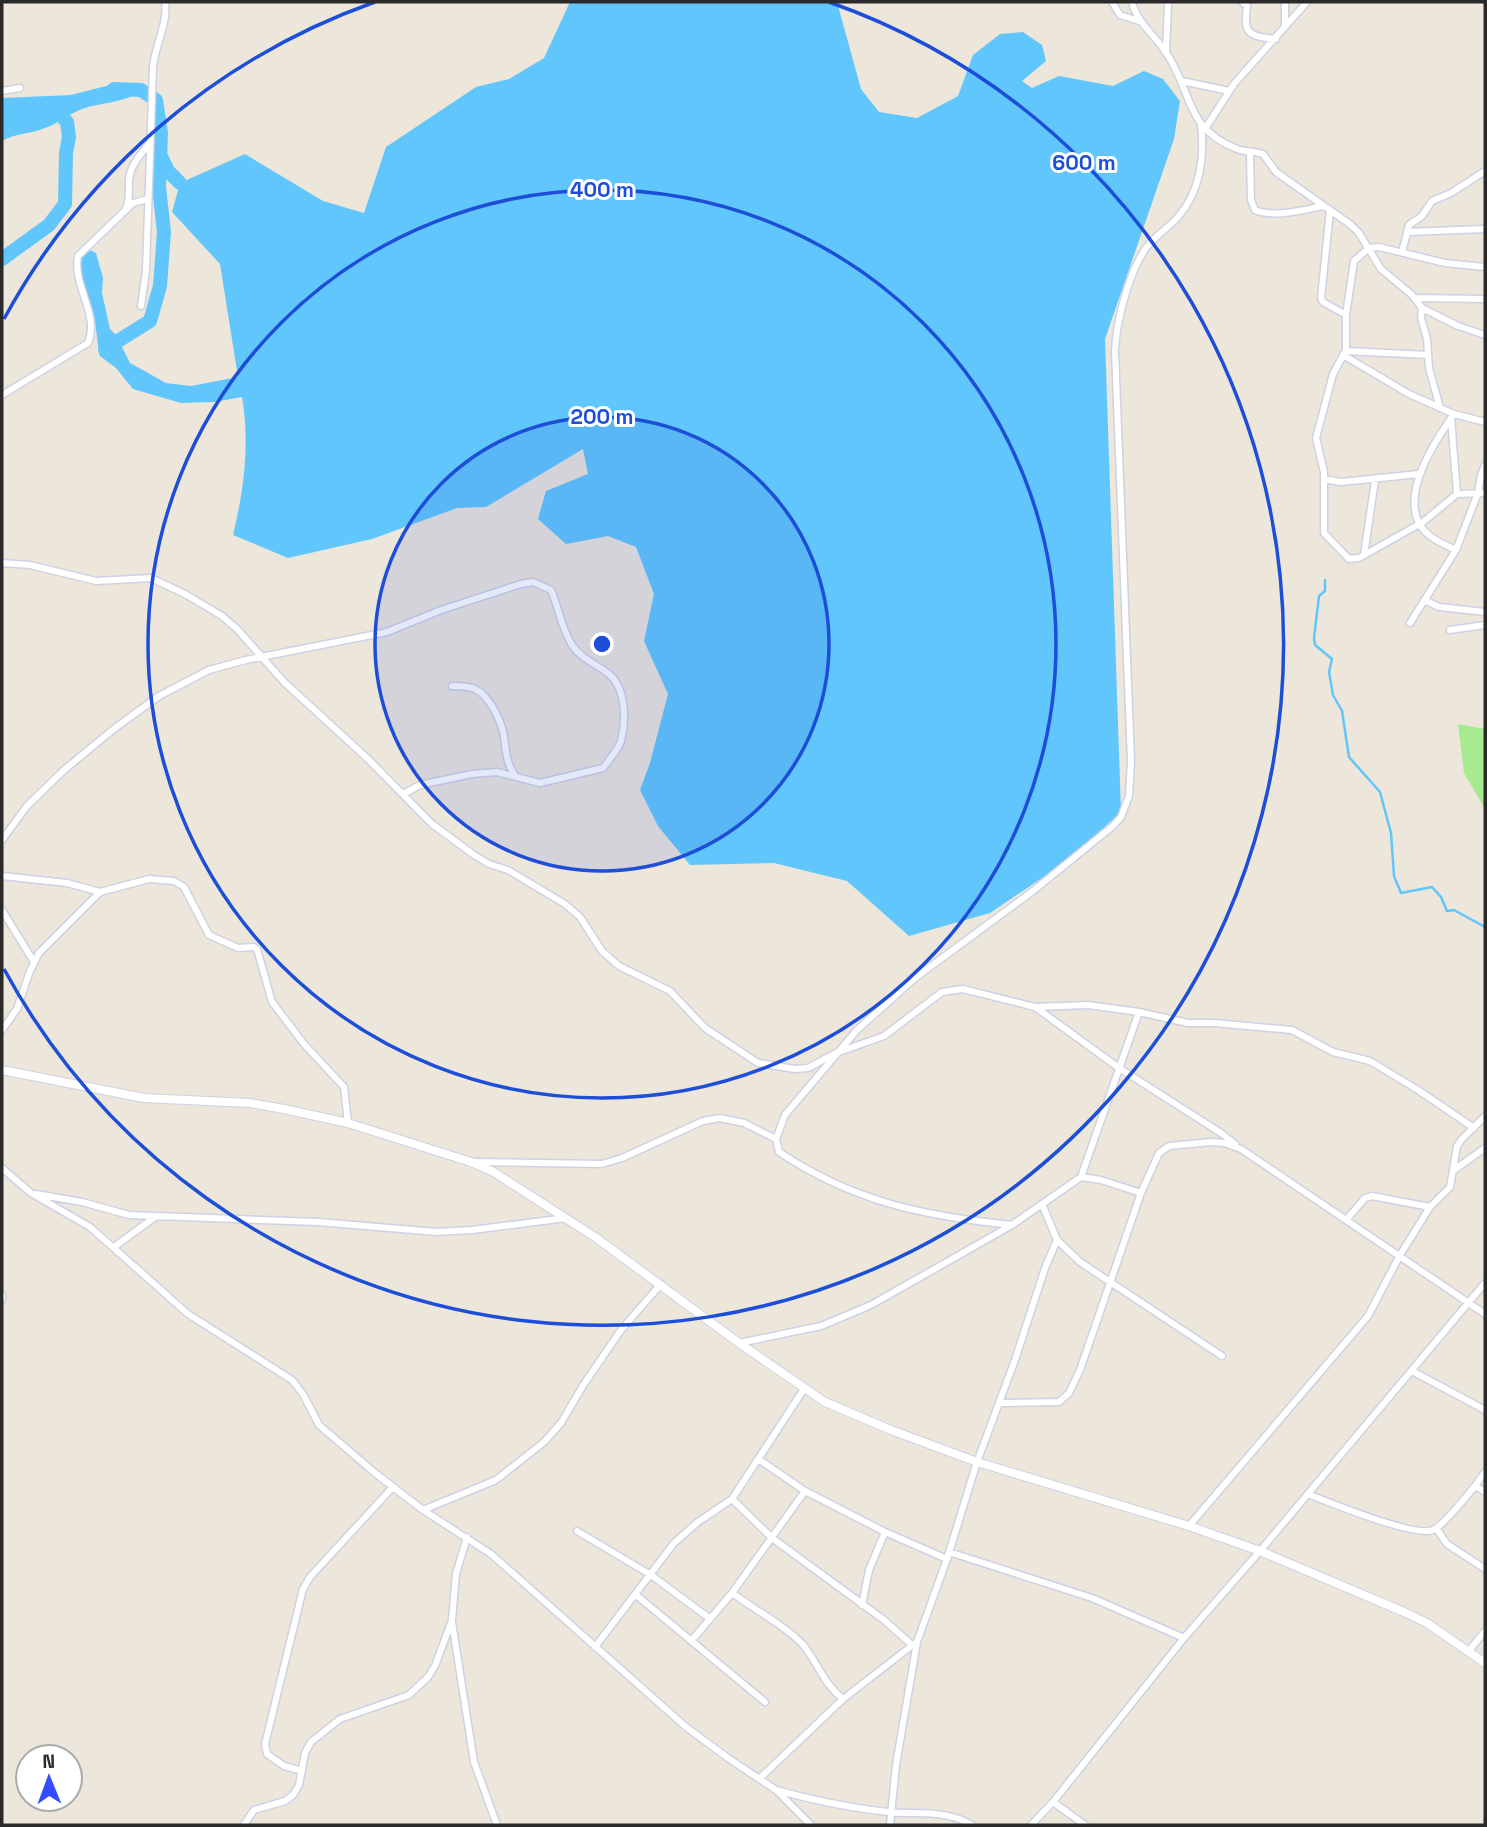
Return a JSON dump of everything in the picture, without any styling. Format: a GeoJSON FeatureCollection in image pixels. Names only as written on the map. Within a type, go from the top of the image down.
{"type":"FeatureCollection","features":[{"type":"Feature","properties":{"kind":"street"},"geometry":{"type":"LineString","coordinates":[[141,306],[146,271],[153,67],[156,45],[166,17],[165,2]]}},
{"type":"Feature","properties":{"kind":"street"},"geometry":{"type":"LineString","coordinates":[[1112,2],[1120,15],[1142,22]]}},
{"type":"Feature","properties":{"kind":"street"},"geometry":{"type":"LineString","coordinates":[[1132,2],[1142,22],[1166,52],[1182,81],[1187,100],[1203,127],[1234,148],[1263,154],[1276,172],[1351,225],[1381,269],[1415,298],[1422,308],[1458,326],[1485,335]]}},
{"type":"Feature","properties":{"kind":"street"},"geometry":{"type":"LineString","coordinates":[[1166,52],[1168,2]]}},
{"type":"Feature","properties":{"kind":"street"},"geometry":{"type":"LineString","coordinates":[[1242,2],[1247,6],[1245,24],[1248,31],[1255,36],[1276,38]]}},
{"type":"Feature","properties":{"kind":"street"},"geometry":{"type":"LineString","coordinates":[[1285,2],[1285,24]]}},
{"type":"Feature","properties":{"kind":"street"},"geometry":{"type":"LineString","coordinates":[[1012,1225],[927,1213],[890,1205],[862,1195],[801,1166],[779,1152],[776,1139],[785,1115],[836,1054],[893,996],[1085,851],[1113,826],[1125,807],[1131,778],[1116,327],[1144,251],[1183,210],[1194,186],[1203,156],[1203,127],[1254,60],[1307,2]]}},
{"type":"Feature","properties":{"kind":"street"},"geometry":{"type":"LineString","coordinates":[[1182,81],[1229,91]]}},
{"type":"Feature","properties":{"kind":"street"},"geometry":{"type":"LineString","coordinates":[[2,91],[20,88]]}},
{"type":"Feature","properties":{"kind":"street"},"geometry":{"type":"LineString","coordinates":[[125,210],[129,202],[132,166],[150,143]]}},
{"type":"Feature","properties":{"kind":"street"},"geometry":{"type":"LineString","coordinates":[[1250,152],[1251,200],[1255,210],[1264,213],[1326,208]]}},
{"type":"Feature","properties":{"kind":"street"},"geometry":{"type":"LineString","coordinates":[[1402,252],[1409,225],[1422,216],[1432,201],[1451,193],[1485,171]]}},
{"type":"Feature","properties":{"kind":"street"},"geometry":{"type":"LineString","coordinates":[[2,395],[88,343],[92,334],[91,324],[77,276],[78,256],[133,203],[148,198]]}},
{"type":"Feature","properties":{"kind":"street"},"geometry":{"type":"LineString","coordinates":[[1326,208],[1321,298],[1323,302],[1346,315]]}},
{"type":"Feature","properties":{"kind":"street"},"geometry":{"type":"LineString","coordinates":[[1407,232],[1485,229]]}},
{"type":"Feature","properties":{"kind":"street"},"geometry":{"type":"LineString","coordinates":[[1481,493],[1457,494],[1420,524],[1357,559],[1349,559],[1325,535],[1324,479],[1316,438],[1333,374],[1344,353],[1346,315],[1354,261],[1369,248],[1379,247],[1445,263],[1485,267]]}},
{"type":"Feature","properties":{"kind":"street"},"geometry":{"type":"LineString","coordinates":[[1415,298],[1485,299]]}},
{"type":"Feature","properties":{"kind":"street"},"geometry":{"type":"LineString","coordinates":[[1422,308],[1421,318],[1430,377],[1440,408]]}},
{"type":"Feature","properties":{"kind":"street"},"geometry":{"type":"LineString","coordinates":[[1344,353],[1428,355]]}},
{"type":"Feature","properties":{"kind":"street"},"geometry":{"type":"LineString","coordinates":[[1344,353],[1392,385],[1452,416],[1485,420]]}},
{"type":"Feature","properties":{"kind":"street"},"geometry":{"type":"LineString","coordinates":[[1452,416],[1419,474],[1414,503],[1420,524],[1435,539],[1456,550]]}},
{"type":"Feature","properties":{"kind":"street"},"geometry":{"type":"LineString","coordinates":[[1452,416],[1457,494]]}},
{"type":"Feature","properties":{"kind":"street"},"geometry":{"type":"LineString","coordinates":[[1410,623],[1456,550],[1481,493],[1480,475],[1485,465]]}},
{"type":"Feature","properties":{"kind":"street"},"geometry":{"type":"LineString","coordinates":[[1324,479],[1341,482],[1419,474]]}},
{"type":"Feature","properties":{"kind":"street"},"geometry":{"type":"LineString","coordinates":[[1364,555],[1375,480]]}},
{"type":"Feature","properties":{"kind":"street"},"geometry":{"type":"LineString","coordinates":[[2,564],[30,565],[96,581],[151,578],[186,594],[222,616],[285,683],[432,824],[474,855],[508,870],[565,904],[580,917],[601,951],[619,966],[670,991],[705,1028],[758,1063],[795,1069],[808,1068],[884,1036],[942,992],[950,989],[978,991],[1035,1007],[1088,1005],[1139,1012],[1188,1023],[1292,1030],[1333,1052],[1370,1061],[1474,1128]]}},
{"type":"Feature","properties":{"kind":"street"},"geometry":{"type":"LineString","coordinates":[[2,840],[27,806],[64,770],[115,728],[159,696],[209,670],[387,632],[441,610],[522,584],[533,582],[551,590],[572,646],[583,658],[609,674],[619,684],[623,712],[621,742],[603,768],[540,783],[497,772],[472,774],[420,785],[402,794]]}},
{"type":"Feature","properties":{"kind":"street"},"geometry":{"type":"LineString","coordinates":[[1424,600],[1439,607],[1485,612]]}},
{"type":"Feature","properties":{"kind":"street"},"geometry":{"type":"LineString","coordinates":[[1450,630],[1485,625]]}},
{"type":"Feature","properties":{"kind":"street"},"geometry":{"type":"LineString","coordinates":[[452,686],[472,687],[488,701],[497,715],[508,764],[515,776]]}},
{"type":"Feature","properties":{"kind":"street"},"geometry":{"type":"LineString","coordinates":[[2,876],[67,883],[100,892],[149,879],[174,881],[184,887],[209,935],[238,948],[257,949],[272,1002],[304,1044],[344,1087],[348,1123]]}},
{"type":"Feature","properties":{"kind":"street"},"geometry":{"type":"LineString","coordinates":[[2,1030],[17,1009],[39,953],[100,892]]}},
{"type":"Feature","properties":{"kind":"street"},"geometry":{"type":"LineString","coordinates":[[2,910],[34,962]]}},
{"type":"Feature","properties":{"kind":"street"},"geometry":{"type":"LineString","coordinates":[[1035,1007],[1119,1068],[1221,1133],[1485,1314]]}},
{"type":"Feature","properties":{"kind":"street"},"geometry":{"type":"LineString","coordinates":[[1082,1177],[1139,1012]]}},
{"type":"Feature","properties":{"kind":"street"},"geometry":{"type":"LineString","coordinates":[[2,1070],[144,1098],[250,1104],[348,1123],[471,1161],[492,1171],[566,1218],[825,1402],[977,1462],[1189,1526],[1260,1551],[1427,1623],[1485,1664]]}},
{"type":"Feature","properties":{"kind":"street"},"geometry":{"type":"LineString","coordinates":[[1189,1526],[1368,1316],[1399,1255],[1430,1207],[1450,1187],[1458,1146],[1462,1139],[1485,1116]]}},
{"type":"Feature","properties":{"kind":"street"},"geometry":{"type":"LineString","coordinates":[[471,1161],[603,1164],[703,1121],[720,1118],[744,1123],[776,1139]]}},
{"type":"Feature","properties":{"kind":"street"},"geometry":{"type":"LineString","coordinates":[[999,1403],[1064,1400],[1080,1370],[1141,1194],[1159,1153],[1168,1146],[1211,1142],[1241,1149]]}},
{"type":"Feature","properties":{"kind":"street"},"geometry":{"type":"LineString","coordinates":[[1454,1170],[1485,1148]]}},
{"type":"Feature","properties":{"kind":"street"},"geometry":{"type":"LineString","coordinates":[[2,1168],[31,1193],[90,1227],[187,1314],[292,1380],[319,1424],[392,1488],[491,1554],[694,1734],[776,1790],[811,1825]]}},
{"type":"Feature","properties":{"kind":"street"},"geometry":{"type":"LineString","coordinates":[[739,1343],[821,1326],[871,1305],[1012,1225],[1082,1177],[1141,1194]]}},
{"type":"Feature","properties":{"kind":"street"},"geometry":{"type":"LineString","coordinates":[[31,1193],[82,1202],[129,1215],[318,1222],[437,1231],[472,1230],[566,1218]]}},
{"type":"Feature","properties":{"kind":"street"},"geometry":{"type":"LineString","coordinates":[[1346,1220],[1365,1198],[1372,1196],[1430,1207]]}},
{"type":"Feature","properties":{"kind":"street"},"geometry":{"type":"LineString","coordinates":[[1042,1205],[1057,1240],[1080,1262],[1222,1356]]}},
{"type":"Feature","properties":{"kind":"street"},"geometry":{"type":"LineString","coordinates":[[114,1247],[157,1216]]}},
{"type":"Feature","properties":{"kind":"street"},"geometry":{"type":"LineString","coordinates":[[890,1825],[914,1643],[948,1555],[977,1462],[1057,1240]]}},
{"type":"Feature","properties":{"kind":"street"},"geometry":{"type":"LineString","coordinates":[[1031,1825],[1053,1802],[1184,1638],[1485,1283]]}},
{"type":"Feature","properties":{"kind":"street"},"geometry":{"type":"LineString","coordinates":[[423,1510],[496,1480],[544,1443],[561,1423],[621,1330],[661,1284]]}},
{"type":"Feature","properties":{"kind":"street"},"geometry":{"type":"LineString","coordinates":[[1412,1371],[1485,1410]]}},
{"type":"Feature","properties":{"kind":"street"},"geometry":{"type":"LineString","coordinates":[[596,1647],[674,1543],[698,1522],[732,1499],[804,1389]]}},
{"type":"Feature","properties":{"kind":"street"},"geometry":{"type":"LineString","coordinates":[[758,1459],[805,1491],[885,1532],[948,1555],[1092,1598],[1184,1638]]}},
{"type":"Feature","properties":{"kind":"street"},"geometry":{"type":"LineString","coordinates":[[1308,1494],[1369,1517],[1425,1532],[1436,1528],[1485,1472]]}},
{"type":"Feature","properties":{"kind":"street"},"geometry":{"type":"LineString","coordinates":[[1475,1486],[1485,1492]]}},
{"type":"Feature","properties":{"kind":"street"},"geometry":{"type":"LineString","coordinates":[[302,1770],[284,1766],[267,1754],[265,1744],[303,1589],[310,1577],[392,1488]]}},
{"type":"Feature","properties":{"kind":"street"},"geometry":{"type":"LineString","coordinates":[[692,1640],[732,1593],[805,1491]]}},
{"type":"Feature","properties":{"kind":"street"},"geometry":{"type":"LineString","coordinates":[[732,1499],[772,1538],[914,1643]]}},
{"type":"Feature","properties":{"kind":"street"},"geometry":{"type":"LineString","coordinates":[[1436,1528],[1447,1544],[1485,1569]]}},
{"type":"Feature","properties":{"kind":"street"},"geometry":{"type":"LineString","coordinates":[[577,1531],[652,1574],[709,1618]]}},
{"type":"Feature","properties":{"kind":"street"},"geometry":{"type":"LineString","coordinates":[[862,1605],[869,1570],[885,1532]]}},
{"type":"Feature","properties":{"kind":"street"},"geometry":{"type":"LineString","coordinates":[[467,1537],[456,1574],[452,1620],[474,1762],[497,1825]]}},
{"type":"Feature","properties":{"kind":"street"},"geometry":{"type":"LineString","coordinates":[[732,1593],[793,1635],[804,1646],[826,1684],[843,1699]]}},
{"type":"Feature","properties":{"kind":"street"},"geometry":{"type":"LineString","coordinates":[[635,1595],[765,1702]]}},
{"type":"Feature","properties":{"kind":"street"},"geometry":{"type":"LineString","coordinates":[[244,1825],[254,1810],[285,1801],[293,1795],[299,1785],[305,1753],[311,1742],[340,1719],[409,1695],[428,1677],[435,1666],[452,1620]]}},
{"type":"Feature","properties":{"kind":"street"},"geometry":{"type":"LineString","coordinates":[[1468,1651],[1485,1632]]}},
{"type":"Feature","properties":{"kind":"street"},"geometry":{"type":"LineString","coordinates":[[760,1778],[843,1699],[914,1643]]}},
{"type":"Feature","properties":{"kind":"street"},"geometry":{"type":"LineString","coordinates":[[776,1790],[842,1807],[891,1813],[949,1815],[972,1825]]}},
{"type":"Feature","properties":{"kind":"street"},"geometry":{"type":"LineString","coordinates":[[1053,1802],[1085,1825]]}},
{"type":"Feature","properties":{"kind":"green space"},"geometry":{"type":"Polygon","coordinates":[[[1458,724],[1485,729],[1485,809],[1464,773],[1458,724]]]}},
{"type":"Feature","properties":{"kind":"water"},"geometry":{"type":"Polygon","coordinates":[[[570,2],[837,2],[861,89],[879,112],[917,118],[958,96],[973,55],[1000,34],[1023,32],[1042,45],[1046,61],[1022,81],[1032,88],[1059,76],[1113,86],[1144,71],[1163,79],[1180,101],[1174,139],[1105,339],[1121,812],[1067,861],[990,913],[909,936],[847,881],[774,863],[690,865],[658,826],[640,790],[668,694],[644,641],[654,594],[636,547],[608,536],[566,544],[538,519],[546,491],[588,474],[583,449],[486,507],[457,508],[372,539],[288,558],[233,535],[245,466],[246,431],[242,397],[214,402],[181,403],[133,389],[116,368],[100,356],[94,317],[82,285],[80,269],[83,252],[90,250],[96,253],[103,278],[102,293],[110,329],[116,335],[130,363],[166,383],[191,386],[238,377],[220,264],[172,212],[180,183],[245,154],[323,201],[364,213],[386,147],[476,87],[509,79],[544,58],[570,2]]]}},
{"type":"Feature","properties":{"kind":"water"},"geometry":{"type":"Polygon","coordinates":[[[118,83],[130,83],[134,95],[85,108],[45,128],[2,141],[2,98],[71,95],[118,83]]]}},
{"type":"Feature","properties":{"kind":"waterway"},"geometry":{"type":"LineString","coordinates":[[105,349],[150,321],[160,286],[164,232],[159,187],[161,133],[156,100],[141,90],[114,89]]}},
{"type":"Feature","properties":{"kind":"waterway"},"geometry":{"type":"LineString","coordinates":[[2,259],[49,225],[65,204],[69,137],[67,122],[51,105]]}},
{"type":"Feature","properties":{"kind":"waterway"},"geometry":{"type":"LineString","coordinates":[[161,156],[168,171],[180,183]]}},
{"type":"Feature","properties":{"kind":"waterway"},"geometry":{"type":"LineString","coordinates":[[1325,580],[1325,591],[1319,596],[1315,645],[1332,659],[1329,672],[1333,695],[1342,711],[1349,757],[1380,792],[1391,833],[1394,876],[1401,893],[1432,887],[1441,897],[1447,911],[1454,910],[1485,927]]}}]}
